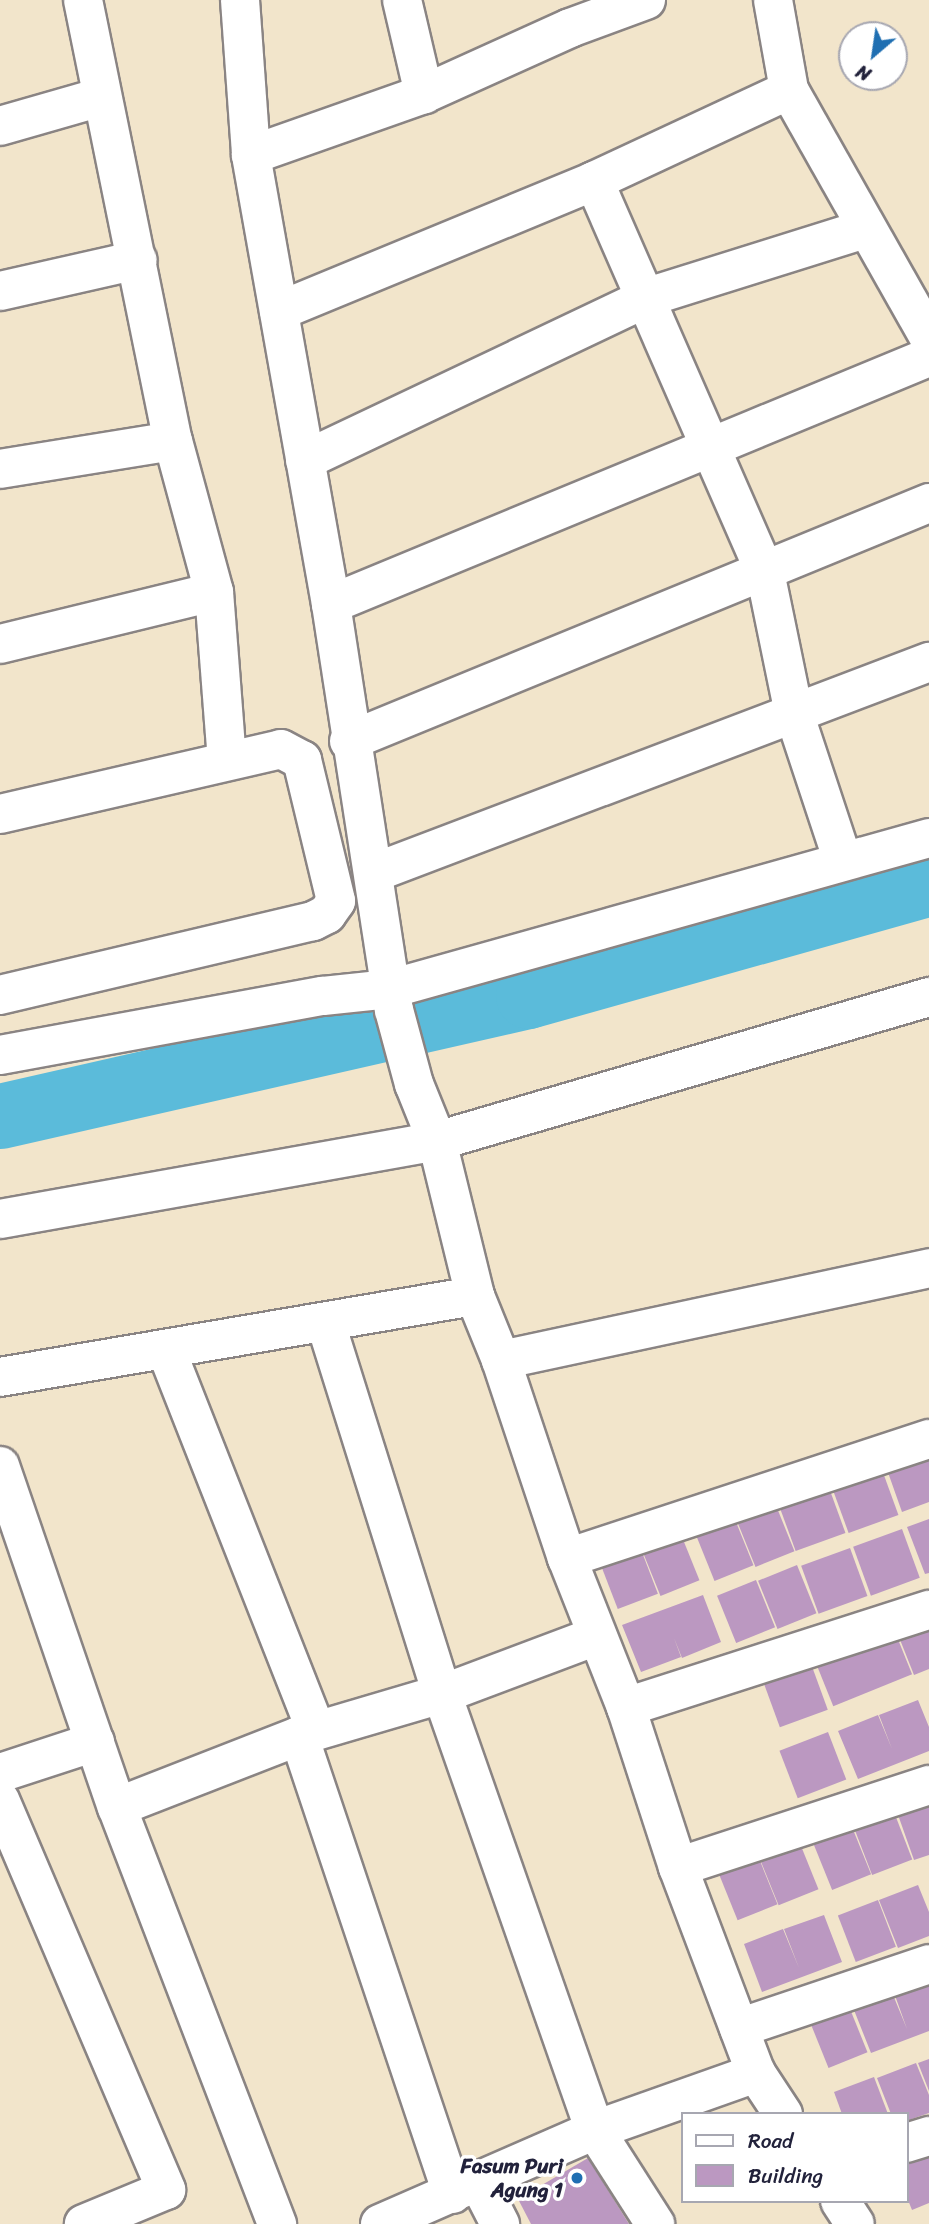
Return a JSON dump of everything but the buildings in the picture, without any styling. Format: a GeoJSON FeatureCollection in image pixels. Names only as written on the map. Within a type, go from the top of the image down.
{"type":"FeatureCollection","features":[{"type":"Feature","properties":{"kind":"street"},"geometry":{"type":"LineString","coordinates":[[83,0],[173,442],[214,592],[227,760]]}},
{"type":"Feature","properties":{"kind":"street"},"geometry":{"type":"LineString","coordinates":[[240,0],[251,156],[331,604],[349,741],[376,872],[392,1000],[414,1084],[437,1141],[475,1296],[501,1360],[567,1558],[626,1707],[678,1867],[756,2073],[782,2112]]}},
{"type":"Feature","properties":{"kind":"street"},"geometry":{"type":"LineString","coordinates":[[402,0],[424,94]]}},
{"type":"Feature","properties":{"kind":"street"},"geometry":{"type":"LineString","coordinates":[[251,156],[424,94],[566,14],[646,0]]}},
{"type":"Feature","properties":{"kind":"street"},"geometry":{"type":"LineString","coordinates":[[773,0],[789,90],[865,229],[929,337]]}},
{"type":"Feature","properties":{"kind":"street"},"geometry":{"type":"LineString","coordinates":[[279,311],[594,181],[789,90]]}},
{"type":"Feature","properties":{"kind":"street"},"geometry":{"type":"LineString","coordinates":[[0,126],[101,97]]}},
{"type":"Feature","properties":{"kind":"street"},"geometry":{"type":"LineString","coordinates":[[594,181],[648,297],[765,572],[794,713],[843,861]]}},
{"type":"Feature","properties":{"kind":"street"},"geometry":{"type":"LineString","coordinates":[[305,460],[648,297],[865,229]]}},
{"type":"Feature","properties":{"kind":"street"},"geometry":{"type":"LineString","coordinates":[[0,291],[138,260]]}},
{"type":"Feature","properties":{"kind":"street"},"geometry":{"type":"LineString","coordinates":[[331,604],[929,357]]}},
{"type":"Feature","properties":{"kind":"street"},"geometry":{"type":"LineString","coordinates":[[0,469],[173,442]]}},
{"type":"Feature","properties":{"kind":"street"},"geometry":{"type":"LineString","coordinates":[[349,741],[929,503]]}},
{"type":"Feature","properties":{"kind":"street"},"geometry":{"type":"LineString","coordinates":[[0,644],[214,592]]}},
{"type":"Feature","properties":{"kind":"street"},"geometry":{"type":"LineString","coordinates":[[376,872],[929,662]]}},
{"type":"Feature","properties":{"kind":"street"},"geometry":{"type":"LineString","coordinates":[[0,814],[281,749],[302,760],[336,901],[327,914],[313,921],[0,995]]}},
{"type":"Feature","properties":{"kind":"street"},"geometry":{"type":"LineString","coordinates":[[0,1055],[323,996],[392,1000],[843,861],[929,838]]}},
{"type":"Feature","properties":{"kind":"street"},"geometry":{"type":"LineString","coordinates":[[0,1219],[437,1141],[929,997]]}},
{"type":"Feature","properties":{"kind":"street"},"geometry":{"type":"LineString","coordinates":[[501,1360],[929,1268]]}},
{"type":"Feature","properties":{"kind":"street"},"geometry":{"type":"LineString","coordinates":[[0,1377],[167,1352],[475,1296]]}},
{"type":"Feature","properties":{"kind":"street"},"geometry":{"type":"LineString","coordinates":[[326,1324],[442,1695],[595,2130],[655,2224]]}},
{"type":"Feature","properties":{"kind":"street"},"geometry":{"type":"LineString","coordinates":[[167,1352],[308,1734],[464,2187],[500,2224]]}},
{"type":"Feature","properties":{"kind":"street"},"geometry":{"type":"LineString","coordinates":[[567,1558],[929,1439]]}},
{"type":"Feature","properties":{"kind":"street"},"geometry":{"type":"LineString","coordinates":[[0,1466],[117,1807],[277,2224]]}},
{"type":"Feature","properties":{"kind":"street"},"geometry":{"type":"LineString","coordinates":[[626,1707],[929,1610]]}},
{"type":"Feature","properties":{"kind":"street"},"geometry":{"type":"LineString","coordinates":[[117,1807],[308,1734],[442,1695],[596,1636]]}},
{"type":"Feature","properties":{"kind":"street"},"geometry":{"type":"LineString","coordinates":[[0,1773],[95,1742]]}},
{"type":"Feature","properties":{"kind":"street"},"geometry":{"type":"LineString","coordinates":[[678,1867],[929,1786]]}},
{"type":"Feature","properties":{"kind":"street"},"geometry":{"type":"LineString","coordinates":[[0,1800],[166,2190],[84,2224]]}},
{"type":"Feature","properties":{"kind":"street"},"geometry":{"type":"LineString","coordinates":[[739,2028],[929,1964]]}},
{"type":"Feature","properties":{"kind":"street"},"geometry":{"type":"LineString","coordinates":[[380,2224],[595,2130],[756,2073]]}},
{"type":"Feature","properties":{"kind":"street"},"geometry":{"type":"LineString","coordinates":[[908,2142],[929,2136]]}},
{"type":"Feature","properties":{"kind":"street"},"geometry":{"type":"LineString","coordinates":[[841,2203],[855,2224]]}},
{"type":"Feature","properties":{"kind":"waterway"},"geometry":{"type":"LineString","coordinates":[[0,1116],[528,996],[929,883]]}},
{"type":"Feature","properties":{"kind":"place","name":"Fasum Puri Agung 1"},"geometry":{"type":"Point","coordinates":[577,2178]}}]}
